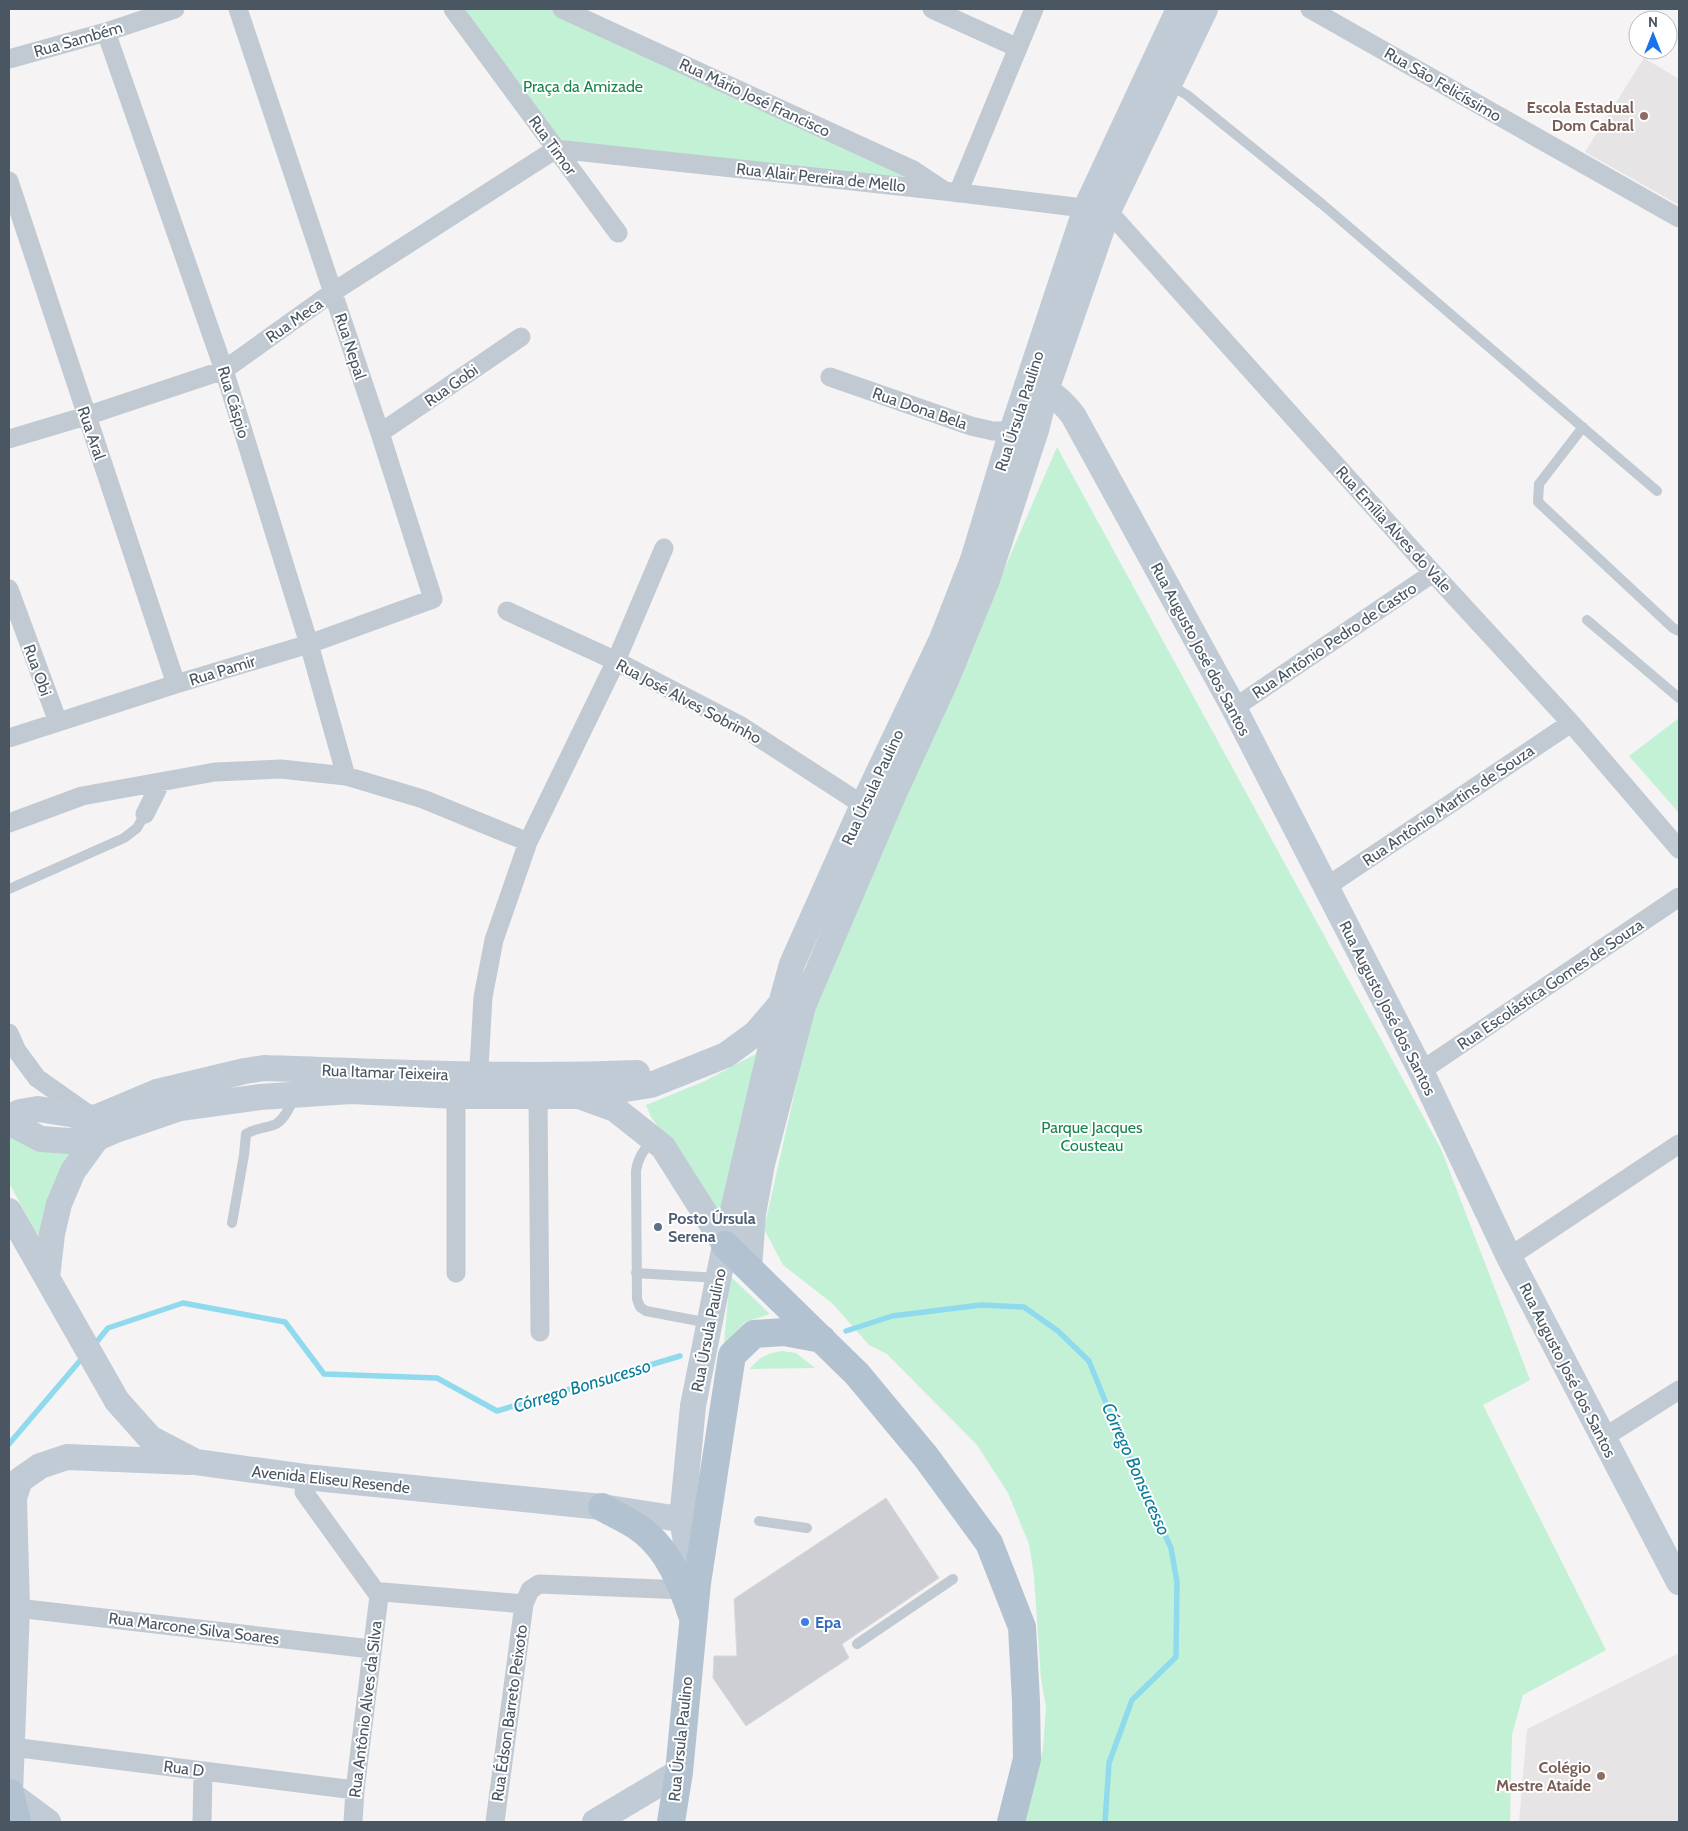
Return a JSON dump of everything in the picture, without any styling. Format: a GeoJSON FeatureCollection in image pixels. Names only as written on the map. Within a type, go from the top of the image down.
{"type":"FeatureCollection","features":[{"type":"Feature","properties":{"kind":"main road","name":"Rua Úrsula Paulino"},"geometry":{"type":"LineString","coordinates":[[749,1268],[753,1214],[762,1164],[803,1006],[895,791],[957,653],[986,580],[1037,387],[1097,209],[1179,9]]}},
{"type":"Feature","properties":{"kind":"main road","name":"Rua Úrsula Paulino"},"geometry":{"type":"LineString","coordinates":[[1037,387],[1060,350],[1097,209],[1169,84],[1205,9]]}},
{"type":"Feature","properties":{"kind":"main road"},"geometry":{"type":"LineString","coordinates":[[1060,350],[1062,380],[1068,410]]}},
{"type":"Feature","properties":{"kind":"main road","name":"Rua Augusto José dos Santos"},"geometry":{"type":"LineString","coordinates":[[1037,387],[1060,398],[1086,439],[1234,708],[1421,1071],[1509,1257],[1679,1582]]}},
{"type":"Feature","properties":{"kind":"main road","name":"Rua Úrsula Paulino"},"geometry":{"type":"LineString","coordinates":[[671,1822],[678,1772],[691,1601],[694,1521],[693,1406],[725,1245],[781,1004],[792,964],[863,805],[942,639],[1024,431]]}},
{"type":"Feature","properties":{"kind":"main road"},"geometry":{"type":"LineString","coordinates":[[1024,431],[1057,432],[1086,439]]}},
{"type":"Feature","properties":{"kind":"main road","name":"Rua Itamar Teixeira"},"geometry":{"type":"LineString","coordinates":[[102,1129],[157,1092],[264,1068],[538,1096],[581,1096],[651,1085],[726,1055],[756,1033],[781,1004]]}},
{"type":"Feature","properties":{"kind":"main road","name":"Rua Itamar Teixeira"},"geometry":{"type":"LineString","coordinates":[[9,1117],[20,1112],[38,1109],[102,1129],[180,1108],[260,1097],[351,1091],[470,1089],[682,1073]]}},
{"type":"Feature","properties":{"kind":"main road","name":"Rua Itamar Teixeira"},"geometry":{"type":"LineString","coordinates":[[581,1096],[615,1109],[663,1147],[725,1245]]}},
{"type":"Feature","properties":{"kind":"main road"},"geometry":{"type":"LineString","coordinates":[[9,1121],[41,1139],[69,1142],[102,1129]]}},
{"type":"Feature","properties":{"kind":"main road"},"geometry":{"type":"LineString","coordinates":[[47,1278],[52,1234],[59,1204],[73,1170],[102,1129]]}},
{"type":"Feature","properties":{"kind":"main road","name":"Avenida Eliseu Resende"},"geometry":{"type":"LineString","coordinates":[[9,1211],[117,1401],[150,1438],[196,1462],[305,1477],[602,1508],[694,1521]]}},
{"type":"Feature","properties":{"kind":"main road"},"geometry":{"type":"LineString","coordinates":[[725,1245],[857,1374],[926,1457],[989,1543],[1022,1627],[1027,1759],[1011,1822]]}},
{"type":"Feature","properties":{"kind":"main road","name":"Rua Úrsula Paulino"},"geometry":{"type":"LineString","coordinates":[[694,1521],[732,1355],[754,1334],[784,1332],[822,1339]]}},
{"type":"Feature","properties":{"kind":"main road"},"geometry":{"type":"LineString","coordinates":[[17,1822],[9,1793],[17,1608],[14,1498],[20,1480],[40,1466],[67,1457],[196,1462]]}},
{"type":"Feature","properties":{"kind":"main road"},"geometry":{"type":"LineString","coordinates":[[602,1508],[643,1530],[659,1546],[691,1601]]}},
{"type":"Feature","properties":{"kind":"main road"},"geometry":{"type":"LineString","coordinates":[[595,1822],[678,1772]]}},
{"type":"Feature","properties":{"kind":"main road"},"geometry":{"type":"LineString","coordinates":[[9,1793],[48,1822]]}},
{"type":"Feature","properties":{"kind":"street","name":"Rua Sambém"},"geometry":{"type":"LineString","coordinates":[[9,59],[106,32],[175,9]]}},
{"type":"Feature","properties":{"kind":"street","name":"Rua Nepal"},"geometry":{"type":"LineString","coordinates":[[238,9],[380,434],[433,600]]}},
{"type":"Feature","properties":{"kind":"street","name":"Rua Timor"},"geometry":{"type":"LineString","coordinates":[[453,9],[618,233]]}},
{"type":"Feature","properties":{"kind":"street","name":"Rua Mário José Francisco"},"geometry":{"type":"LineString","coordinates":[[562,9],[913,170],[951,192]]}},
{"type":"Feature","properties":{"kind":"street"},"geometry":{"type":"LineString","coordinates":[[932,9],[1018,48]]}},
{"type":"Feature","properties":{"kind":"street"},"geometry":{"type":"LineString","coordinates":[[951,192],[1018,48],[1034,9]]}},
{"type":"Feature","properties":{"kind":"street","name":"Rua São Felicíssimo"},"geometry":{"type":"LineString","coordinates":[[1310,9],[1679,218]]}},
{"type":"Feature","properties":{"kind":"street","name":"Rua Cáspio"},"geometry":{"type":"LineString","coordinates":[[106,32],[224,370],[309,644],[346,776]]}},
{"type":"Feature","properties":{"kind":"street","name":"Rua Meca"},"geometry":{"type":"LineString","coordinates":[[9,439],[86,416],[224,370],[333,292],[556,149]]}},
{"type":"Feature","properties":{"kind":"street","name":"Rua Alair Pereira de Mello"},"geometry":{"type":"LineString","coordinates":[[556,149],[1097,209]]}},
{"type":"Feature","properties":{"kind":"street","name":"Rua Aral"},"geometry":{"type":"LineString","coordinates":[[9,181],[176,684]]}},
{"type":"Feature","properties":{"kind":"street","name":"Rua Emília Alves do Vale"},"geometry":{"type":"LineString","coordinates":[[1097,209],[1571,723],[1679,849]]}},
{"type":"Feature","properties":{"kind":"street","name":"Rua Gobi"},"geometry":{"type":"LineString","coordinates":[[380,434],[521,337]]}},
{"type":"Feature","properties":{"kind":"street","name":"Rua Dona Bela"},"geometry":{"type":"LineString","coordinates":[[830,377],[971,426],[993,431],[1024,431]]}},
{"type":"Feature","properties":{"kind":"street"},"geometry":{"type":"LineString","coordinates":[[456,1273],[470,1089],[483,997],[494,940],[528,842],[616,661],[664,548]]}},
{"type":"Feature","properties":{"kind":"street","name":"Rua Antônio Pedro de Castro"},"geometry":{"type":"LineString","coordinates":[[1234,708],[1433,573]]}},
{"type":"Feature","properties":{"kind":"street","name":"Rua Obi"},"geometry":{"type":"LineString","coordinates":[[9,589],[58,722]]}},
{"type":"Feature","properties":{"kind":"street","name":"Rua Pamir"},"geometry":{"type":"LineString","coordinates":[[9,738],[176,684],[309,644],[433,600]]}},
{"type":"Feature","properties":{"kind":"street","name":"Rua José Alves Sobrinho"},"geometry":{"type":"LineString","coordinates":[[507,611],[616,661],[741,726],[863,805]]}},
{"type":"Feature","properties":{"kind":"street","name":"Rua Antônio Martins de Souza"},"geometry":{"type":"LineString","coordinates":[[1326,887],[1571,723]]}},
{"type":"Feature","properties":{"kind":"street"},"geometry":{"type":"LineString","coordinates":[[9,823],[82,796],[215,772],[281,769],[346,776],[423,799],[528,842]]}},
{"type":"Feature","properties":{"kind":"street"},"geometry":{"type":"LineString","coordinates":[[146,814],[161,782]]}},
{"type":"Feature","properties":{"kind":"street","name":"Rua Escolástica Gomes de Souza"},"geometry":{"type":"LineString","coordinates":[[1421,1071],[1679,897]]}},
{"type":"Feature","properties":{"kind":"street"},"geometry":{"type":"LineString","coordinates":[[9,1033],[17,1051],[37,1078],[102,1129]]}},
{"type":"Feature","properties":{"kind":"street"},"geometry":{"type":"LineString","coordinates":[[538,1096],[540,1332]]}},
{"type":"Feature","properties":{"kind":"street"},"geometry":{"type":"LineString","coordinates":[[1509,1257],[1679,1144]]}},
{"type":"Feature","properties":{"kind":"street"},"geometry":{"type":"LineString","coordinates":[[1603,1438],[1679,1390]]}},
{"type":"Feature","properties":{"kind":"street"},"geometry":{"type":"LineString","coordinates":[[305,1477],[304,1492],[378,1596],[383,1592],[524,1604],[530,1590],[539,1584],[691,1601]]}},
{"type":"Feature","properties":{"kind":"street","name":"Rua Antônio Alves da Silva"},"geometry":{"type":"LineString","coordinates":[[353,1822],[355,1790],[378,1596]]}},
{"type":"Feature","properties":{"kind":"street","name":"Rua Édson Barreto Peixoto"},"geometry":{"type":"LineString","coordinates":[[495,1822],[524,1604]]}},
{"type":"Feature","properties":{"kind":"street","name":"Rua Marcone Silva Soares"},"geometry":{"type":"LineString","coordinates":[[17,1608],[372,1648]]}},
{"type":"Feature","properties":{"kind":"street","name":"Rua D"},"geometry":{"type":"LineString","coordinates":[[12,1747],[355,1790]]}},
{"type":"Feature","properties":{"kind":"street"},"geometry":{"type":"LineString","coordinates":[[202,1822],[203,1771]]}},
{"type":"Feature","properties":{"kind":"lane"},"geometry":{"type":"LineString","coordinates":[[1169,84],[1187,95],[1322,204],[1658,491]]}},
{"type":"Feature","properties":{"kind":"lane"},"geometry":{"type":"LineString","coordinates":[[1583,427],[1538,484],[1538,502],[1673,628],[1679,631]]}},
{"type":"Feature","properties":{"kind":"lane"},"geometry":{"type":"LineString","coordinates":[[1587,620],[1679,698]]}},
{"type":"Feature","properties":{"kind":"lane"},"geometry":{"type":"LineString","coordinates":[[9,889],[124,838],[137,828],[146,814]]}},
{"type":"Feature","properties":{"kind":"lane"},"geometry":{"type":"LineString","coordinates":[[232,1223],[246,1134],[252,1130],[277,1123],[285,1114],[296,1094]]}},
{"type":"Feature","properties":{"kind":"lane"},"geometry":{"type":"LineString","coordinates":[[654,1139],[642,1152],[637,1166],[637,1299],[640,1307],[646,1311],[710,1323]]}},
{"type":"Feature","properties":{"kind":"lane"},"geometry":{"type":"LineString","coordinates":[[636,1273],[719,1278]]}},
{"type":"Feature","properties":{"kind":"lane"},"geometry":{"type":"LineString","coordinates":[[758,1521],[808,1528]]}},
{"type":"Feature","properties":{"kind":"lane"},"geometry":{"type":"LineString","coordinates":[[857,1644],[953,1579]]}},
{"type":"Feature","properties":{"kind":"shaded area","name":"Escola Estadual Dom Cabral"},"geometry":{"type":"Polygon","coordinates":[[[1643,60],[1647,60],[1679,79],[1679,205],[1585,152],[1643,60]]]}},
{"type":"Feature","properties":{"kind":"shaded area","name":"Colégio Mestre Ataíde"},"geometry":{"type":"Polygon","coordinates":[[[1679,1653],[1679,1822],[1519,1822],[1527,1729],[1679,1653]]]}},
{"type":"Feature","properties":{"kind":"green space","name":"Praça da Amizade"},"geometry":{"type":"Polygon","coordinates":[[[458,9],[549,9],[932,186],[553,139],[458,9]]]}},
{"type":"Feature","properties":{"kind":"green space","name":"Parque Jacques Cousteau"},"geometry":{"type":"Polygon","coordinates":[[[1057,447],[1441,1149],[1530,1380],[1483,1405],[1606,1650],[1523,1695],[1512,1735],[1510,1822],[1023,1822],[1043,1749],[1046,1707],[1041,1679],[1034,1576],[1029,1544],[1008,1493],[977,1445],[887,1354],[869,1345],[833,1304],[783,1265],[764,1229],[812,1015],[1057,447]]]}},
{"type":"Feature","properties":{"kind":"green space"},"geometry":{"type":"Polygon","coordinates":[[[1679,718],[1679,813],[1629,756],[1679,718]]]}},
{"type":"Feature","properties":{"kind":"green space"},"geometry":{"type":"Polygon","coordinates":[[[763,1050],[723,1217],[651,1117],[646,1105],[705,1081],[763,1050]]]}},
{"type":"Feature","properties":{"kind":"green space"},"geometry":{"type":"Polygon","coordinates":[[[9,1135],[77,1150],[40,1239],[9,1183],[9,1135]]]}},
{"type":"Feature","properties":{"kind":"green space"},"geometry":{"type":"Polygon","coordinates":[[[730,1276],[770,1314],[745,1322],[724,1344],[730,1276]]]}},
{"type":"Feature","properties":{"kind":"green space"},"geometry":{"type":"Polygon","coordinates":[[[782,1351],[796,1353],[815,1368],[750,1369],[764,1356],[782,1351]]]}},
{"type":"Feature","properties":{"kind":"building","name":"Epa"},"geometry":{"type":"Polygon","coordinates":[[[886,1498],[939,1578],[842,1644],[849,1658],[746,1726],[713,1678],[714,1656],[737,1656],[734,1599],[886,1498]]]}},
{"type":"Feature","properties":{"kind":"waterway","name":"Córrego Bonsucesso"},"geometry":{"type":"LineString","coordinates":[[94,1345],[108,1328],[183,1303],[285,1322],[324,1374],[437,1378],[497,1411],[680,1356]]}},
{"type":"Feature","properties":{"kind":"waterway","name":"Córrego Bonsucesso"},"geometry":{"type":"LineString","coordinates":[[846,1331],[892,1316],[981,1305],[1024,1307],[1058,1331],[1089,1361],[1110,1413],[1171,1548],[1177,1582],[1176,1657],[1132,1700],[1109,1763],[1105,1822]]}},
{"type":"Feature","properties":{"kind":"waterway","name":"Córrego Bonsucesso"},"geometry":{"type":"LineString","coordinates":[[9,1444],[84,1356]]}},
{"type":"Feature","properties":{"kind":"place","name":"Escola Estadual Dom Cabral"},"geometry":{"type":"Point","coordinates":[1644,116]}},
{"type":"Feature","properties":{"kind":"place","name":"Posto Úrsula Serena"},"geometry":{"type":"Point","coordinates":[658,1227]}},
{"type":"Feature","properties":{"kind":"place","name":"Epa"},"geometry":{"type":"Point","coordinates":[805,1622]}},
{"type":"Feature","properties":{"kind":"place","name":"Colégio Mestre Ataíde"},"geometry":{"type":"Point","coordinates":[1601,1776]}}]}
